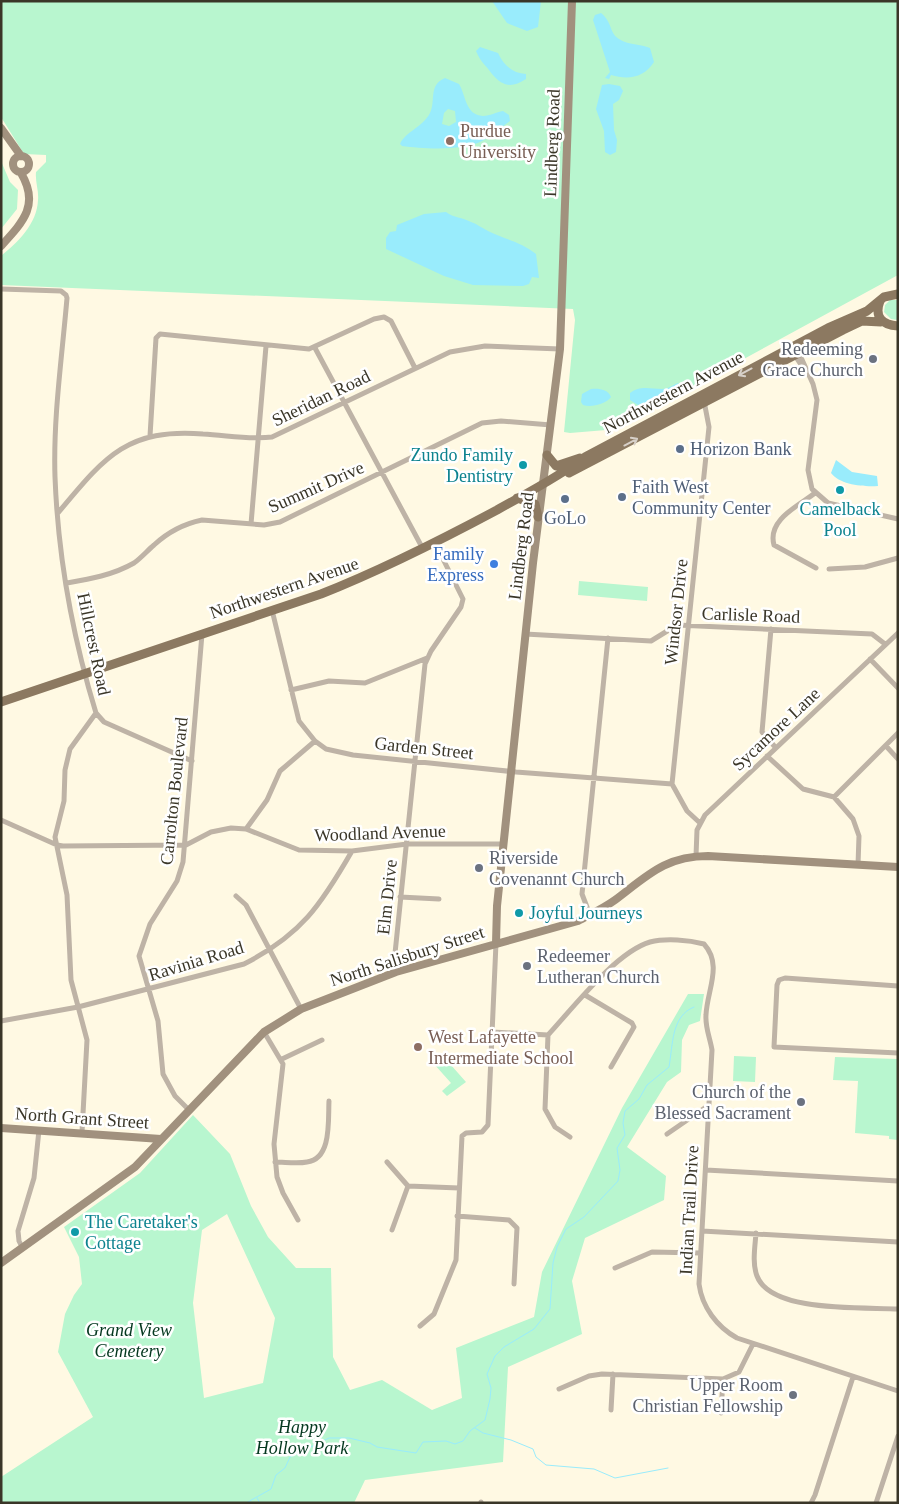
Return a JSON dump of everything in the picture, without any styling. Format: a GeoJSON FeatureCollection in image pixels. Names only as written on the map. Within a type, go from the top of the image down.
{"type":"FeatureCollection","features":[{"type":"Feature","properties":{"kind":"main road","name":"Northwestern Avenue"},"geometry":{"type":"LineString","coordinates":[[1,702],[83,672],[202,634],[372,574],[423,549],[543,484],[587,465],[703,399],[867,311],[889,294],[898,294]]}},
{"type":"Feature","properties":{"kind":"main road"},"geometry":{"type":"LineString","coordinates":[[880,301],[878,311],[881,322]]}},
{"type":"Feature","properties":{"kind":"main road","name":"Northwestern Avenue"},"geometry":{"type":"LineString","coordinates":[[795,350],[860,322],[881,322],[898,326]]}},
{"type":"Feature","properties":{"kind":"main road","name":"Northwestern Avenue"},"geometry":{"type":"LineString","coordinates":[[564,474],[585,457],[703,399]]}},
{"type":"Feature","properties":{"kind":"main road"},"geometry":{"type":"LineString","coordinates":[[547,455],[552,465],[558,466],[574,459],[585,457]]}},
{"type":"Feature","properties":{"kind":"main road"},"geometry":{"type":"LineString","coordinates":[[517,498],[535,504],[538,517]]}},
{"type":"Feature","properties":{"kind":"street","name":"Lindberg Road"},"geometry":{"type":"LineString","coordinates":[[496,943],[525,634],[560,349],[572,1]]}},
{"type":"Feature","properties":{"kind":"street"},"geometry":{"type":"LineString","coordinates":[[1,128],[18,158],[29,161],[24,171],[28,187],[29,205],[21,223],[1,246]]}},
{"type":"Feature","properties":{"kind":"street"},"geometry":{"type":"LineString","coordinates":[[18,158],[14,169],[24,171]]}},
{"type":"Feature","properties":{"kind":"street","name":"Hillcrest Road"},"geometry":{"type":"LineString","coordinates":[[1,289],[61,291],[67,298],[55,451],[58,513],[67,583],[83,672],[96,713],[70,749],[65,770],[64,801],[55,832],[68,910],[71,980],[87,1040],[82,1132]]}},
{"type":"Feature","properties":{"kind":"street"},"geometry":{"type":"LineString","coordinates":[[150,436],[156,338],[163,333],[302,349],[315,348],[374,319],[384,317],[391,321],[415,368]]}},
{"type":"Feature","properties":{"kind":"street"},"geometry":{"type":"LineString","coordinates":[[251,524],[266,346]]}},
{"type":"Feature","properties":{"kind":"street","name":"Sheridan Road"},"geometry":{"type":"LineString","coordinates":[[58,513],[96,466],[115,453],[150,436],[175,432],[258,438],[280,435],[450,352],[465,348],[506,346],[560,349]]}},
{"type":"Feature","properties":{"kind":"street"},"geometry":{"type":"LineString","coordinates":[[315,348],[423,549]]}},
{"type":"Feature","properties":{"kind":"street"},"geometry":{"type":"LineString","coordinates":[[795,350],[817,400],[808,470],[809,481],[815,493],[828,503],[898,519]]}},
{"type":"Feature","properties":{"kind":"street","name":"Windsor Drive"},"geometry":{"type":"LineString","coordinates":[[672,784],[709,427],[703,399]]}},
{"type":"Feature","properties":{"kind":"street","name":"Summit Drive"},"geometry":{"type":"LineString","coordinates":[[67,583],[100,577],[133,563],[164,536],[183,525],[202,520],[251,524],[280,522],[482,423],[501,421],[551,426]]}},
{"type":"Feature","properties":{"kind":"street"},"geometry":{"type":"LineString","coordinates":[[815,493],[777,522],[772,534],[774,545],[816,568]]}},
{"type":"Feature","properties":{"kind":"street","name":"Elm Drive"},"geometry":{"type":"LineString","coordinates":[[396,972],[394,963],[400,897],[427,658],[459,610],[463,599],[434,543]]}},
{"type":"Feature","properties":{"kind":"street"},"geometry":{"type":"LineString","coordinates":[[828,569],[865,567],[898,558]]}},
{"type":"Feature","properties":{"kind":"street","name":"Garden Street"},"geometry":{"type":"LineString","coordinates":[[272,610],[299,721],[315,741],[326,749],[340,753],[511,772],[672,784]]}},
{"type":"Feature","properties":{"kind":"street","name":"Carlisle Road"},"geometry":{"type":"LineString","coordinates":[[525,634],[652,641],[677,625],[872,634],[886,644]]}},
{"type":"Feature","properties":{"kind":"street"},"geometry":{"type":"LineString","coordinates":[[771,629],[762,732],[776,748]]}},
{"type":"Feature","properties":{"kind":"street","name":"Sycamore Lane"},"geometry":{"type":"LineString","coordinates":[[700,823],[898,633]]}},
{"type":"Feature","properties":{"kind":"street","name":"Carrolton Boulevard"},"geometry":{"type":"LineString","coordinates":[[189,1110],[175,1096],[163,1074],[158,1021],[139,956],[150,924],[177,881],[183,862],[186,845],[202,634]]}},
{"type":"Feature","properties":{"kind":"street"},"geometry":{"type":"LineString","coordinates":[[590,915],[582,894],[608,638]]}},
{"type":"Feature","properties":{"kind":"street"},"geometry":{"type":"LineString","coordinates":[[291,690],[329,681],[366,683],[427,658]]}},
{"type":"Feature","properties":{"kind":"street"},"geometry":{"type":"LineString","coordinates":[[870,660],[898,688]]}},
{"type":"Feature","properties":{"kind":"street"},"geometry":{"type":"LineString","coordinates":[[96,713],[104,722],[192,761]]}},
{"type":"Feature","properties":{"kind":"street"},"geometry":{"type":"LineString","coordinates":[[834,797],[898,733]]}},
{"type":"Feature","properties":{"kind":"street"},"geometry":{"type":"LineString","coordinates":[[246,828],[268,800],[280,771],[315,741]]}},
{"type":"Feature","properties":{"kind":"street"},"geometry":{"type":"LineString","coordinates":[[886,746],[898,759]]}},
{"type":"Feature","properties":{"kind":"street"},"geometry":{"type":"LineString","coordinates":[[768,756],[803,789],[834,797],[853,819],[858,829],[858,865]]}},
{"type":"Feature","properties":{"kind":"street"},"geometry":{"type":"LineString","coordinates":[[672,784],[687,811],[700,823],[695,846],[696,856]]}},
{"type":"Feature","properties":{"kind":"street","name":"Woodland Avenue"},"geometry":{"type":"LineString","coordinates":[[1,820],[57,845],[186,845],[211,832],[246,828],[299,850],[352,851],[407,844],[504,844]]}},
{"type":"Feature","properties":{"kind":"street","name":"Ravinia Road"},"geometry":{"type":"LineString","coordinates":[[1,1021],[78,1007],[225,970],[269,951],[298,929],[318,907],[352,851]]}},
{"type":"Feature","properties":{"kind":"street","name":"North Salisbury Street"},"geometry":{"type":"LineString","coordinates":[[1,1263],[135,1167],[264,1032],[301,1009],[396,972],[567,925],[590,915],[616,899],[654,870],[668,863],[696,856],[898,867]]}},
{"type":"Feature","properties":{"kind":"street"},"geometry":{"type":"LineString","coordinates":[[236,896],[246,905],[301,1009]]}},
{"type":"Feature","properties":{"kind":"street"},"geometry":{"type":"LineString","coordinates":[[400,897],[439,899]]}},
{"type":"Feature","properties":{"kind":"street","name":"Indian Trail Drive"},"geometry":{"type":"LineString","coordinates":[[548,1035],[618,961],[649,942],[659,940],[704,944],[714,959],[713,984],[706,1014],[712,1050],[699,1284],[706,1308],[731,1335],[753,1344],[898,1391]]}},
{"type":"Feature","properties":{"kind":"street"},"geometry":{"type":"LineString","coordinates":[[420,1326],[434,1314],[456,1260],[462,1136],[466,1133],[482,1132],[488,1125],[496,943]]}},
{"type":"Feature","properties":{"kind":"street"},"geometry":{"type":"LineString","coordinates":[[898,986],[785,978],[779,980],[777,985],[774,1047],[898,1053]]}},
{"type":"Feature","properties":{"kind":"street"},"geometry":{"type":"LineString","coordinates":[[585,995],[632,1023],[634,1027],[611,1067]]}},
{"type":"Feature","properties":{"kind":"street"},"geometry":{"type":"LineString","coordinates":[[264,1032],[282,1059],[282,1080],[274,1144],[275,1162],[280,1186],[298,1220]]}},
{"type":"Feature","properties":{"kind":"street"},"geometry":{"type":"LineString","coordinates":[[492,1032],[548,1035],[545,1110],[555,1127],[570,1137]]}},
{"type":"Feature","properties":{"kind":"street"},"geometry":{"type":"LineString","coordinates":[[282,1059],[322,1040]]}},
{"type":"Feature","properties":{"kind":"street"},"geometry":{"type":"LineString","coordinates":[[275,1162],[308,1162],[320,1155],[325,1145],[329,1101]]}},
{"type":"Feature","properties":{"kind":"street"},"geometry":{"type":"LineString","coordinates":[[667,1134],[708,1105]]}},
{"type":"Feature","properties":{"kind":"street","name":"North Grant Street"},"geometry":{"type":"LineString","coordinates":[[1,1128],[82,1132],[161,1139]]}},
{"type":"Feature","properties":{"kind":"street"},"geometry":{"type":"LineString","coordinates":[[22,1247],[18,1231],[34,1178],[39,1130]]}},
{"type":"Feature","properties":{"kind":"street"},"geometry":{"type":"LineString","coordinates":[[387,1162],[408,1186],[458,1188]]}},
{"type":"Feature","properties":{"kind":"street"},"geometry":{"type":"LineString","coordinates":[[706,1170],[898,1181]]}},
{"type":"Feature","properties":{"kind":"street"},"geometry":{"type":"LineString","coordinates":[[392,1230],[408,1186]]}},
{"type":"Feature","properties":{"kind":"street"},"geometry":{"type":"LineString","coordinates":[[457,1216],[510,1220],[514,1222],[517,1228],[514,1284]]}},
{"type":"Feature","properties":{"kind":"street"},"geometry":{"type":"LineString","coordinates":[[702,1231],[898,1242]]}},
{"type":"Feature","properties":{"kind":"street"},"geometry":{"type":"LineString","coordinates":[[756,1233],[755,1270],[761,1285],[773,1294],[801,1303],[898,1309]]}},
{"type":"Feature","properties":{"kind":"street"},"geometry":{"type":"LineString","coordinates":[[615,1268],[652,1252],[700,1253]]}},
{"type":"Feature","properties":{"kind":"street"},"geometry":{"type":"LineString","coordinates":[[559,1389],[589,1376],[613,1374],[722,1379],[739,1372],[753,1344]]}},
{"type":"Feature","properties":{"kind":"street"},"geometry":{"type":"LineString","coordinates":[[611,1410],[613,1374]]}},
{"type":"Feature","properties":{"kind":"street"},"geometry":{"type":"LineString","coordinates":[[811,1503],[853,1377]]}},
{"type":"Feature","properties":{"kind":"street"},"geometry":{"type":"LineString","coordinates":[[721,1413],[722,1379]]}},
{"type":"Feature","properties":{"kind":"street"},"geometry":{"type":"LineString","coordinates":[[876,1503],[898,1436]]}},
{"type":"Feature","properties":{"kind":"green space","name":"Purdue University"},"geometry":{"type":"Polygon","coordinates":[[[1,1],[898,1],[898,275],[650,410],[625,416],[606,430],[570,433],[564,432],[575,320],[573,309],[1,285],[1,256],[26,232],[34,217],[38,197],[36,172],[46,162],[46,155],[24,154],[1,117],[1,1]]]}},
{"type":"Feature","properties":{"kind":"green space"},"geometry":{"type":"Polygon","coordinates":[[[1,161],[10,182],[18,190],[17,209],[1,229],[1,161]]]}},
{"type":"Feature","properties":{"kind":"green space"},"geometry":{"type":"Polygon","coordinates":[[[890,300],[898,300],[898,320],[891,319],[884,312],[885,305],[890,300]]]}},
{"type":"Feature","properties":{"kind":"green space"},"geometry":{"type":"Polygon","coordinates":[[[579,581],[648,587],[647,601],[578,595],[579,581]]]}},
{"type":"Feature","properties":{"kind":"green space","name":"Happy Hollow Park"},"geometry":{"type":"Polygon","coordinates":[[[688,994],[704,994],[700,1021],[689,1025],[682,1040],[681,1072],[667,1082],[627,1147],[666,1176],[664,1200],[585,1238],[572,1281],[582,1334],[508,1367],[503,1462],[365,1480],[354,1503],[1,1503],[1,1477],[93,1417],[58,1352],[65,1314],[74,1295],[82,1284],[79,1257],[64,1227],[140,1173],[193,1115],[230,1154],[251,1206],[268,1237],[296,1268],[331,1268],[333,1357],[350,1390],[382,1380],[432,1410],[462,1398],[456,1348],[534,1317],[542,1272],[622,1108],[688,994]],[[227,1214],[202,1230],[193,1303],[204,1398],[263,1383],[275,1318],[227,1214]]]}},
{"type":"Feature","properties":{"kind":"green space"},"geometry":{"type":"Polygon","coordinates":[[[443,1056],[466,1082],[447,1096],[442,1091],[451,1083],[434,1064],[443,1056]]]}},
{"type":"Feature","properties":{"kind":"green space"},"geometry":{"type":"Polygon","coordinates":[[[734,1056],[756,1057],[755,1082],[733,1081],[734,1056]]]}},
{"type":"Feature","properties":{"kind":"green space"},"geometry":{"type":"Polygon","coordinates":[[[835,1057],[898,1059],[898,1140],[889,1139],[889,1136],[855,1133],[858,1081],[833,1080],[835,1057]]]}},
{"type":"Feature","properties":{"kind":"water"},"geometry":{"type":"Polygon","coordinates":[[[492,1],[541,1],[538,27],[527,31],[507,23],[492,1]]]}},
{"type":"Feature","properties":{"kind":"water"},"geometry":{"type":"Polygon","coordinates":[[[601,13],[616,37],[626,42],[650,48],[654,62],[650,67],[635,76],[611,75],[609,79],[605,78],[610,72],[593,20],[595,15],[601,13]]]}},
{"type":"Feature","properties":{"kind":"water"},"geometry":{"type":"Polygon","coordinates":[[[480,47],[498,53],[509,68],[526,74],[526,79],[512,85],[500,82],[476,51],[480,47]]]}},
{"type":"Feature","properties":{"kind":"water"},"geometry":{"type":"Polygon","coordinates":[[[445,78],[459,84],[469,108],[477,115],[486,116],[503,111],[509,115],[510,121],[486,139],[474,144],[454,148],[402,146],[400,144],[402,140],[423,122],[430,113],[434,89],[445,78]],[[448,109],[444,113],[442,124],[449,126],[456,122],[455,111],[448,109]]]}},
{"type":"Feature","properties":{"kind":"water"},"geometry":{"type":"Polygon","coordinates":[[[602,85],[620,86],[623,91],[619,100],[613,104],[614,130],[617,140],[616,152],[610,155],[605,152],[604,131],[596,109],[602,85]]]}},
{"type":"Feature","properties":{"kind":"water"},"geometry":{"type":"Polygon","coordinates":[[[446,212],[536,254],[539,278],[532,277],[529,284],[523,286],[473,285],[444,276],[386,249],[386,238],[390,232],[396,231],[397,225],[424,214],[446,212]]]}},
{"type":"Feature","properties":{"kind":"water"},"geometry":{"type":"Polygon","coordinates":[[[678,383],[682,389],[672,396],[638,405],[630,400],[630,393],[638,389],[664,389],[678,383]]]}},
{"type":"Feature","properties":{"kind":"water"},"geometry":{"type":"Polygon","coordinates":[[[591,389],[605,391],[611,397],[606,402],[598,405],[583,405],[581,402],[582,394],[591,389]]]}},
{"type":"Feature","properties":{"kind":"water"},"geometry":{"type":"Polygon","coordinates":[[[836,460],[852,472],[877,476],[878,486],[846,483],[835,477],[831,473],[836,460]]]}},
{"type":"Feature","properties":{"kind":"waterway"},"geometry":{"type":"LineString","coordinates":[[246,1503],[271,1489],[276,1475],[285,1468],[290,1457],[329,1438],[349,1438],[370,1443],[377,1447],[416,1453],[423,1442],[446,1441],[455,1444],[463,1441],[470,1431],[485,1420],[491,1388],[487,1374],[495,1356],[504,1347],[534,1329],[550,1309],[553,1263],[557,1247],[566,1229],[584,1217],[618,1181],[620,1170],[617,1148],[625,1135],[623,1123],[625,1111],[639,1099],[647,1085],[669,1067],[677,1024],[686,1011],[694,1007]]}},
{"type":"Feature","properties":{"kind":"waterway"},"geometry":{"type":"LineString","coordinates":[[475,1428],[483,1433],[511,1440],[533,1449],[536,1457],[546,1465],[594,1469],[615,1478],[668,1468]]}},
{"type":"Feature","properties":{"kind":"waterway"},"geometry":{"type":"LineString","coordinates":[[257,1498],[260,1503]]}},
{"type":"Feature","properties":{"kind":"place","name":"Purdue University"},"geometry":{"type":"Point","coordinates":[450,141]}},
{"type":"Feature","properties":{"kind":"place","name":"Redeeming Grace Church"},"geometry":{"type":"Point","coordinates":[873,359]}},
{"type":"Feature","properties":{"kind":"place","name":"Horizon Bank"},"geometry":{"type":"Point","coordinates":[680,449]}},
{"type":"Feature","properties":{"kind":"place","name":"Zundo Family Dentistry"},"geometry":{"type":"Point","coordinates":[523,465]}},
{"type":"Feature","properties":{"kind":"place","name":"Camelback Pool"},"geometry":{"type":"Point","coordinates":[840,490]}},
{"type":"Feature","properties":{"kind":"place","name":"Faith West Community Center"},"geometry":{"type":"Point","coordinates":[622,497]}},
{"type":"Feature","properties":{"kind":"place","name":"GoLo"},"geometry":{"type":"Point","coordinates":[565,499]}},
{"type":"Feature","properties":{"kind":"place","name":"Family Express"},"geometry":{"type":"Point","coordinates":[494,564]}},
{"type":"Feature","properties":{"kind":"place","name":"Riverside Covenannt Church"},"geometry":{"type":"Point","coordinates":[479,868]}},
{"type":"Feature","properties":{"kind":"place","name":"Joyful Journeys"},"geometry":{"type":"Point","coordinates":[519,913]}},
{"type":"Feature","properties":{"kind":"place","name":"Redeemer Lutheran Church"},"geometry":{"type":"Point","coordinates":[527,966]}},
{"type":"Feature","properties":{"kind":"place","name":"West Lafayette Intermediate School"},"geometry":{"type":"Point","coordinates":[418,1047]}},
{"type":"Feature","properties":{"kind":"place","name":"Church of the Blessed Sacrament"},"geometry":{"type":"Point","coordinates":[801,1102]}},
{"type":"Feature","properties":{"kind":"place","name":"The Caretaker's Cottage"},"geometry":{"type":"Point","coordinates":[75,1232]}},
{"type":"Feature","properties":{"kind":"place","name":"Upper Room Christian Fellowship"},"geometry":{"type":"Point","coordinates":[793,1395]}},
{"type":"Feature","properties":{"kind":"park label","name":"Grand View Cemetery"},"geometry":{"type":"Point","coordinates":[129,1340]}}]}
